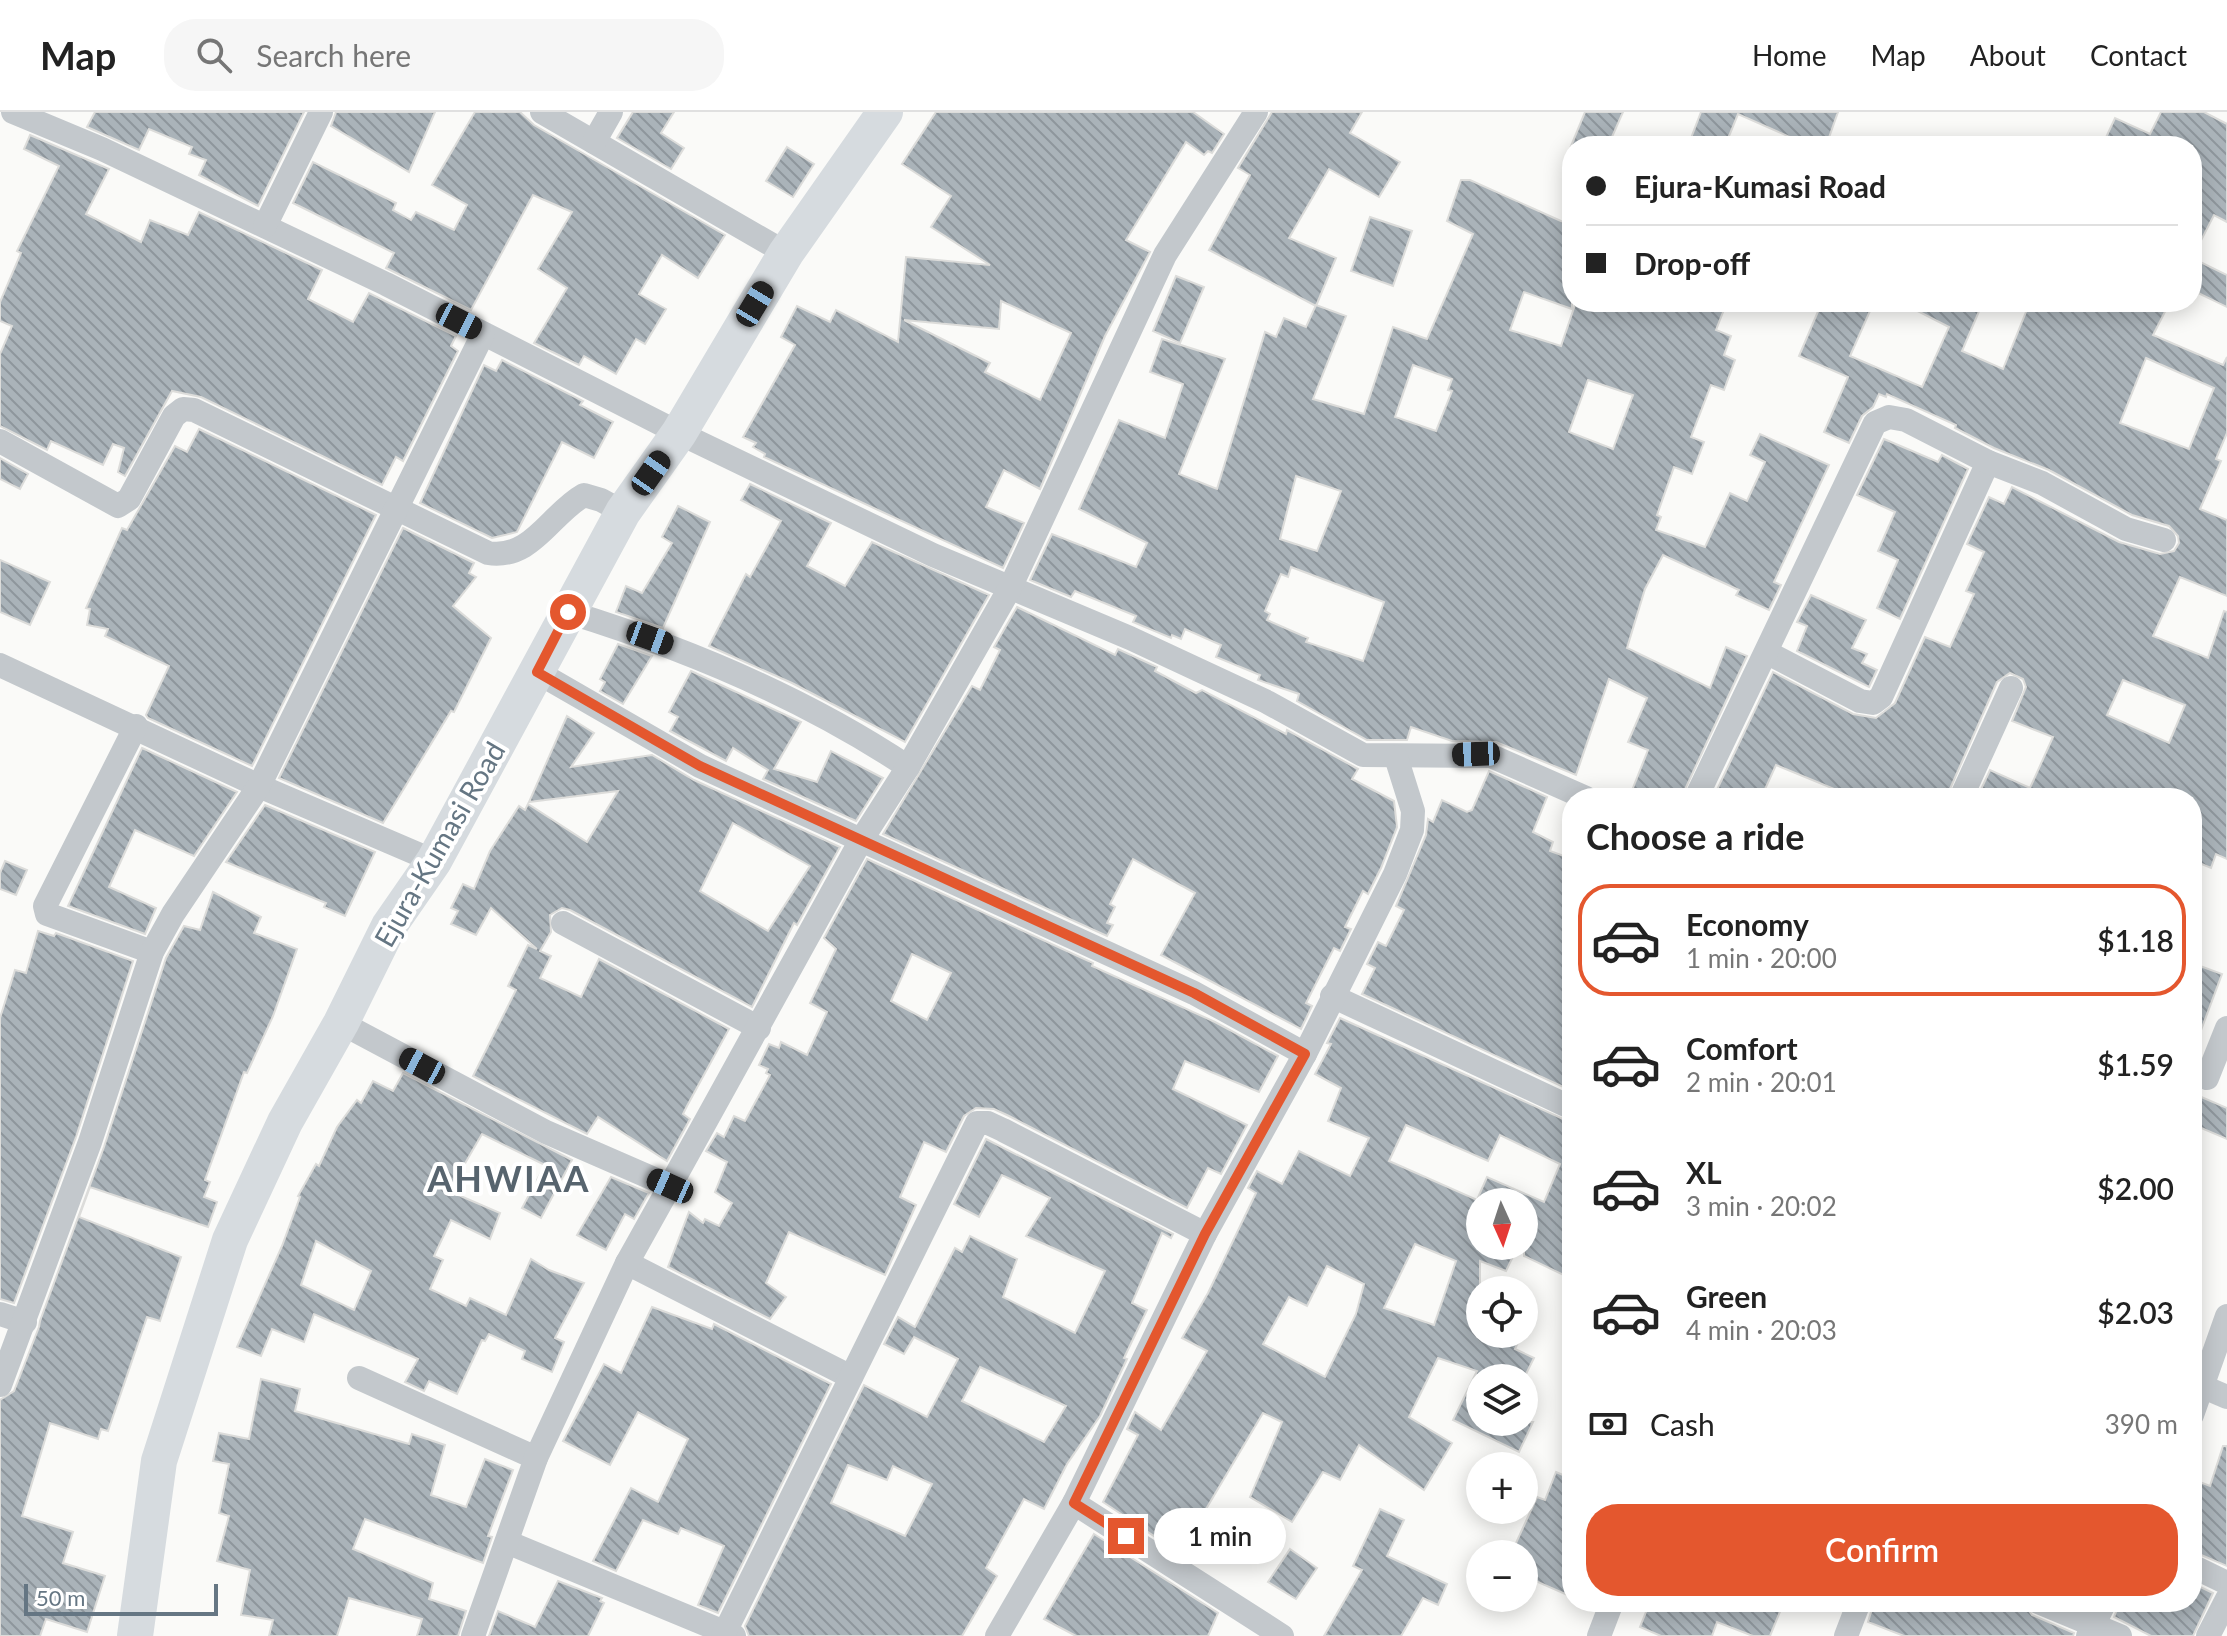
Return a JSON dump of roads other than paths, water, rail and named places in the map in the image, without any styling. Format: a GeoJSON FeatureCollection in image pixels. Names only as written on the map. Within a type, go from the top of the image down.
{"type":"FeatureCollection","features":[{"type":"Feature","properties":{"kind":"main road","name":"Ejura-Kumasi Road"},"geometry":{"type":"LineString","coordinates":[[135,1636],[159,1461],[230,1240],[285,1122],[341,1023],[389,926],[434,861],[623,512],[679,433],[786,253],[885,112]]}},
{"type":"Feature","properties":{"kind":"street"},"geometry":{"type":"LineString","coordinates":[[13,112],[66,122],[265,226],[679,433],[1010,588],[1267,702],[1363,755],[1491,756],[1563,788]]}},
{"type":"Feature","properties":{"kind":"street"},"geometry":{"type":"LineString","coordinates":[[265,226],[321,112]]}},
{"type":"Feature","properties":{"kind":"street"},"geometry":{"type":"LineString","coordinates":[[542,112],[786,253]]}},
{"type":"Feature","properties":{"kind":"street"},"geometry":{"type":"LineString","coordinates":[[594,142],[611,112]]}},
{"type":"Feature","properties":{"kind":"street"},"geometry":{"type":"LineString","coordinates":[[473,1636],[536,1458],[627,1263],[860,842],[908,767],[1010,588],[1165,255],[1256,112]]}},
{"type":"Feature","properties":{"kind":"street"},"geometry":{"type":"LineString","coordinates":[[0,1385],[90,1142],[152,952],[173,914],[259,786],[483,334]]}},
{"type":"Feature","properties":{"kind":"street"},"geometry":{"type":"LineString","coordinates":[[0,441],[118,506],[129,499],[174,416],[183,409],[194,410],[488,553],[504,556],[524,549],[569,504],[584,495],[623,512]]}},
{"type":"Feature","properties":{"kind":"street"},"geometry":{"type":"LineString","coordinates":[[1701,788],[1768,653],[1875,423],[1889,417],[1906,420],[1988,462],[2042,483],[2126,529],[2164,540]]}},
{"type":"Feature","properties":{"kind":"street"},"geometry":{"type":"LineString","coordinates":[[1768,653],[1860,701],[1873,703],[1881,697],[1988,462]]}},
{"type":"Feature","properties":{"kind":"street"},"geometry":{"type":"LineString","coordinates":[[568,612],[631,631],[747,676],[860,735],[908,767]]}},
{"type":"Feature","properties":{"kind":"street"},"geometry":{"type":"LineString","coordinates":[[0,665],[259,786],[434,861]]}},
{"type":"Feature","properties":{"kind":"street"},"geometry":{"type":"LineString","coordinates":[[537,672],[700,766],[1194,993],[1305,1054]]}},
{"type":"Feature","properties":{"kind":"street"},"geometry":{"type":"LineString","coordinates":[[1966,788],[2011,688]]}},
{"type":"Feature","properties":{"kind":"street"},"geometry":{"type":"LineString","coordinates":[[136,726],[45,906],[47,914],[152,952]]}},
{"type":"Feature","properties":{"kind":"street"},"geometry":{"type":"LineString","coordinates":[[997,1636],[1074,1503],[1205,1234],[1305,1054],[1395,874],[1412,830],[1409,789],[1396,757]]}},
{"type":"Feature","properties":{"kind":"street"},"geometry":{"type":"LineString","coordinates":[[563,923],[759,1028]]}},
{"type":"Feature","properties":{"kind":"street"},"geometry":{"type":"LineString","coordinates":[[1332,996],[1562,1103]]}},
{"type":"Feature","properties":{"kind":"street"},"geometry":{"type":"LineString","coordinates":[[341,1023],[546,1132],[670,1186]]}},
{"type":"Feature","properties":{"kind":"street"},"geometry":{"type":"LineString","coordinates":[[2209,1079],[2227,1028]]}},
{"type":"Feature","properties":{"kind":"street"},"geometry":{"type":"LineString","coordinates":[[507,1542],[727,1635],[851,1377],[946,1191],[971,1134],[982,1121],[1205,1234]]}},
{"type":"Feature","properties":{"kind":"street"},"geometry":{"type":"LineString","coordinates":[[627,1263],[851,1377]]}},
{"type":"Feature","properties":{"kind":"street"},"geometry":{"type":"LineString","coordinates":[[0,1314],[25,1322]]}},
{"type":"Feature","properties":{"kind":"street"},"geometry":{"type":"LineString","coordinates":[[2202,1375],[2227,1316]]}},
{"type":"Feature","properties":{"kind":"street"},"geometry":{"type":"LineString","coordinates":[[359,1378],[536,1458]]}},
{"type":"Feature","properties":{"kind":"street"},"geometry":{"type":"LineString","coordinates":[[2202,1386],[2227,1397]]}},
{"type":"Feature","properties":{"kind":"street"},"geometry":{"type":"LineString","coordinates":[[1074,1503],[1282,1636]]}},
{"type":"Feature","properties":{"kind":"street"},"geometry":{"type":"LineString","coordinates":[[2202,1571],[2227,1583]]}},
{"type":"Feature","properties":{"kind":"street"},"geometry":{"type":"LineString","coordinates":[[2208,1636],[2227,1599]]}},
{"type":"Feature","properties":{"kind":"street"},"geometry":{"type":"LineString","coordinates":[[1599,1636],[1608,1612]]}},
{"type":"Feature","properties":{"kind":"street"},"geometry":{"type":"LineString","coordinates":[[1846,1636],[1855,1612]]}},
{"type":"Feature","properties":{"kind":"street"},"geometry":{"type":"LineString","coordinates":[[2057,1612],[2090,1630],[2120,1636]]}},
{"type":"Feature","properties":{"kind":"street"},"geometry":{"type":"LineString","coordinates":[[2090,1630],[2100,1612]]}},
{"type":"Feature","properties":{"kind":"district","name":"AHWIAA"},"geometry":{"type":"Point","coordinates":[509,1178]}}]}
